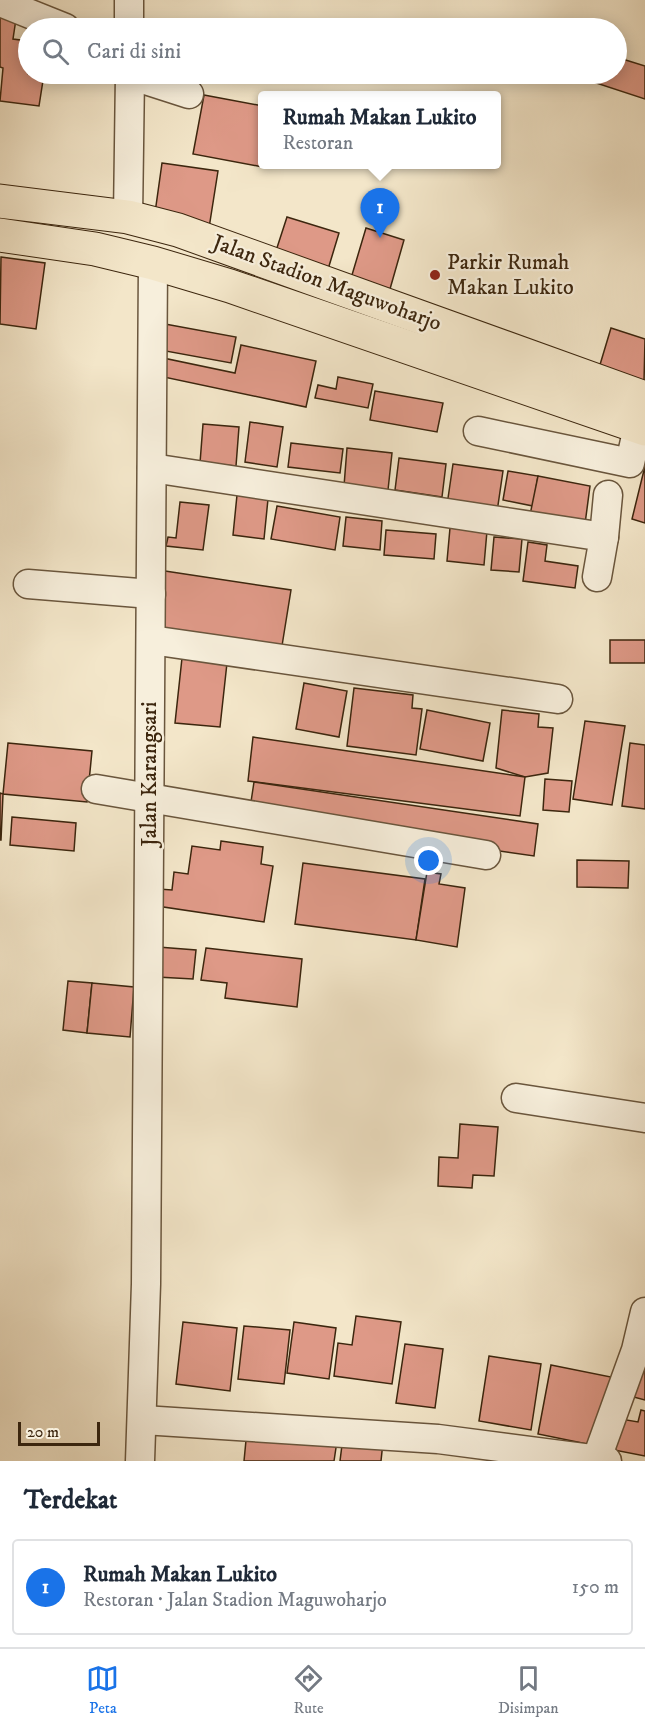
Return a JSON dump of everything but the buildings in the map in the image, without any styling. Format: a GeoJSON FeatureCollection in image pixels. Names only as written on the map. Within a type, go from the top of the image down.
{"type":"FeatureCollection","features":[{"type":"Feature","properties":{"kind":"main road","name":"Jalan Stadion Maguwoharjo"},"geometry":{"type":"LineString","coordinates":[[0,205],[128,217],[178,230],[284,268],[643,418]]}},
{"type":"Feature","properties":{"kind":"main road","name":"Jalan Stadion Maguwoharjo"},"geometry":{"type":"LineString","coordinates":[[0,235],[95,249],[153,263],[643,418]]}},
{"type":"Feature","properties":{"kind":"main road"},"geometry":{"type":"LineString","coordinates":[[271,301],[284,268]]}},
{"type":"Feature","properties":{"kind":"street"},"geometry":{"type":"LineString","coordinates":[[129,0],[129,18]]}},
{"type":"Feature","properties":{"kind":"street"},"geometry":{"type":"LineString","coordinates":[[2,3],[40,18]]}},
{"type":"Feature","properties":{"kind":"street"},"geometry":{"type":"LineString","coordinates":[[128,217],[130,84]]}},
{"type":"Feature","properties":{"kind":"street"},"geometry":{"type":"LineString","coordinates":[[160,84],[189,94]]}},
{"type":"Feature","properties":{"kind":"street","name":"Jalan Karangsari"},"geometry":{"type":"LineString","coordinates":[[140,1461],[146,1284],[153,263]]}},
{"type":"Feature","properties":{"kind":"street"},"geometry":{"type":"LineString","coordinates":[[478,431],[630,464],[643,418]]}},
{"type":"Feature","properties":{"kind":"street"},"geometry":{"type":"LineString","coordinates":[[152,468],[604,537]]}},
{"type":"Feature","properties":{"kind":"street"},"geometry":{"type":"LineString","coordinates":[[597,577],[608,495]]}},
{"type":"Feature","properties":{"kind":"street"},"geometry":{"type":"LineString","coordinates":[[28,584],[151,594]]}},
{"type":"Feature","properties":{"kind":"street"},"geometry":{"type":"LineString","coordinates":[[151,640],[558,699]]}},
{"type":"Feature","properties":{"kind":"street"},"geometry":{"type":"LineString","coordinates":[[96,789],[486,855]]}},
{"type":"Feature","properties":{"kind":"street"},"geometry":{"type":"LineString","coordinates":[[516,1098],[645,1118]]}},
{"type":"Feature","properties":{"kind":"street"},"geometry":{"type":"LineString","coordinates":[[143,1420],[438,1438],[475,1452],[602,1460],[636,1350],[645,1312]]}},
{"type":"Feature","properties":{"kind":"place","name":"Rumah Makan Lukito"},"geometry":{"type":"Point","coordinates":[380,238]}},
{"type":"Feature","properties":{"kind":"place","name":"Parkir Rumah Makan Lukito"},"geometry":{"type":"Point","coordinates":[435,275]}}]}
